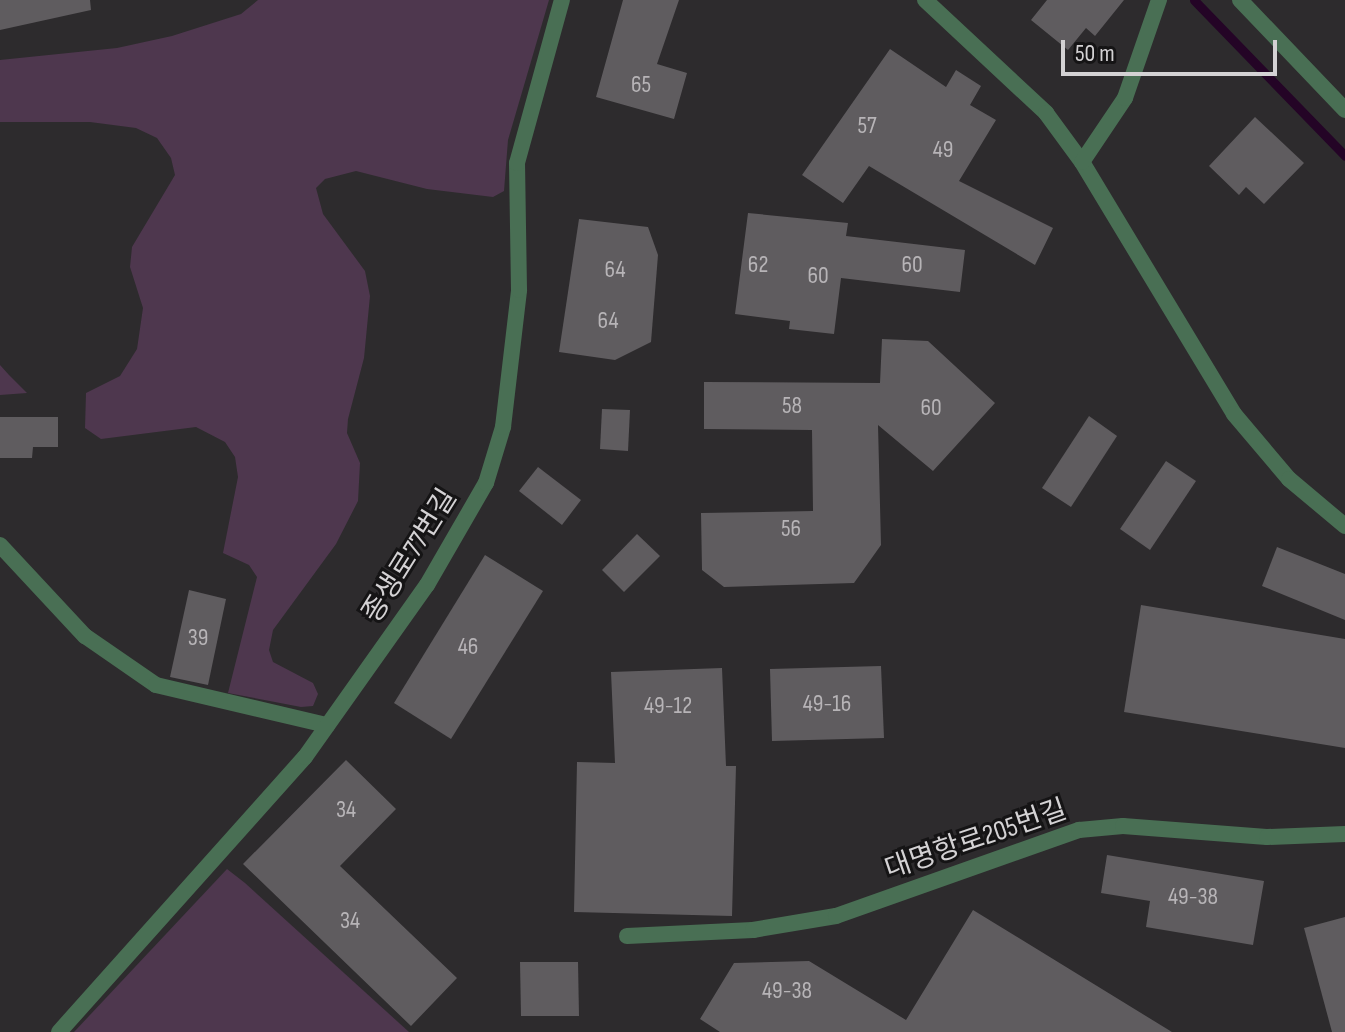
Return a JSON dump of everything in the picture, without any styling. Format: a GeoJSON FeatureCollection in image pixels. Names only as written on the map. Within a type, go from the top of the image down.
{"type":"FeatureCollection","features":[{"type":"Feature","properties":{"kind":"lane","name":"종생로77번길"},"geometry":{"type":"LineString","coordinates":[[59,1032],[305,757],[427,585],[486,483],[503,427],[519,290],[517,163],[562,0]]}},
{"type":"Feature","properties":{"kind":"lane"},"geometry":{"type":"LineString","coordinates":[[925,0],[1046,113],[1082,162],[1234,414],[1289,479],[1345,526]]}},
{"type":"Feature","properties":{"kind":"lane"},"geometry":{"type":"LineString","coordinates":[[1082,162],[1125,98],[1159,0]]}},
{"type":"Feature","properties":{"kind":"lane"},"geometry":{"type":"LineString","coordinates":[[1240,0],[1345,110]]}},
{"type":"Feature","properties":{"kind":"lane"},"geometry":{"type":"LineString","coordinates":[[0,545],[85,636],[156,685],[327,725]]}},
{"type":"Feature","properties":{"kind":"lane","name":"대명항로205번길"},"geometry":{"type":"LineString","coordinates":[[627,936],[753,930],[836,916],[1079,830],[1123,826],[1267,837],[1345,834]]}},
{"type":"Feature","properties":{"kind":"shaded area"},"geometry":{"type":"Polygon","coordinates":[[[258,0],[549,0],[508,140],[504,191],[493,197],[427,189],[356,171],[325,179],[316,188],[323,214],[365,271],[370,296],[364,358],[347,433],[360,463],[358,501],[336,544],[273,630],[269,650],[273,662],[313,683],[318,694],[313,706],[301,707],[228,693],[257,577],[249,565],[223,553],[238,477],[235,457],[225,442],[196,427],[101,439],[85,428],[86,393],[120,376],[137,349],[143,308],[130,267],[132,247],[175,175],[171,158],[157,138],[136,128],[90,122],[0,122],[0,60],[117,48],[172,36],[241,14],[258,0]]]}},
{"type":"Feature","properties":{"kind":"shaded area"},"geometry":{"type":"Polygon","coordinates":[[[0,365],[9,375],[27,393],[0,395],[0,365]]]}},
{"type":"Feature","properties":{"kind":"shaded area"},"geometry":{"type":"Polygon","coordinates":[[[227,869],[245,883],[409,1032],[74,1032],[227,869]]]}},
{"type":"Feature","properties":{"kind":"building"},"geometry":{"type":"Polygon","coordinates":[[[0,0],[90,0],[91,10],[0,30],[0,0]]]}},
{"type":"Feature","properties":{"kind":"building"},"geometry":{"type":"Polygon","coordinates":[[[623,0],[679,0],[657,64],[687,73],[674,119],[596,97],[623,0]]]}},
{"type":"Feature","properties":{"kind":"building"},"geometry":{"type":"Polygon","coordinates":[[[1047,0],[1124,0],[1095,36],[1086,28],[1068,50],[1031,20],[1047,0]]]}},
{"type":"Feature","properties":{"kind":"building"},"geometry":{"type":"Polygon","coordinates":[[[890,49],[946,87],[956,70],[981,86],[970,105],[996,120],[959,181],[1053,228],[1035,265],[869,166],[843,203],[802,175],[890,49]]]}},
{"type":"Feature","properties":{"kind":"building"},"geometry":{"type":"Polygon","coordinates":[[[1255,117],[1304,163],[1264,204],[1246,187],[1239,195],[1209,166],[1255,117]]]}},
{"type":"Feature","properties":{"kind":"building"},"geometry":{"type":"Polygon","coordinates":[[[748,213],[848,223],[846,236],[965,250],[960,292],[841,278],[834,334],[789,329],[790,321],[735,314],[748,213]]]}},
{"type":"Feature","properties":{"kind":"building"},"geometry":{"type":"Polygon","coordinates":[[[579,219],[648,227],[658,255],[651,342],[615,360],[559,352],[579,219]]]}},
{"type":"Feature","properties":{"kind":"building"},"geometry":{"type":"Polygon","coordinates":[[[882,339],[928,341],[995,403],[933,471],[878,425],[881,545],[854,583],[724,587],[702,570],[701,513],[813,511],[812,430],[704,429],[704,382],[880,383],[882,339]]]}},
{"type":"Feature","properties":{"kind":"building"},"geometry":{"type":"Polygon","coordinates":[[[602,409],[630,410],[628,451],[600,449],[602,409]]]}},
{"type":"Feature","properties":{"kind":"building"},"geometry":{"type":"Polygon","coordinates":[[[1089,416],[1117,436],[1071,507],[1042,488],[1089,416]]]}},
{"type":"Feature","properties":{"kind":"building"},"geometry":{"type":"Polygon","coordinates":[[[0,417],[58,417],[58,447],[33,447],[32,458],[0,458],[0,417]]]}},
{"type":"Feature","properties":{"kind":"building"},"geometry":{"type":"Polygon","coordinates":[[[1166,461],[1196,481],[1150,550],[1120,529],[1166,461]]]}},
{"type":"Feature","properties":{"kind":"building"},"geometry":{"type":"Polygon","coordinates":[[[538,467],[581,500],[562,525],[519,491],[538,467]]]}},
{"type":"Feature","properties":{"kind":"building"},"geometry":{"type":"Polygon","coordinates":[[[637,534],[660,556],[624,592],[602,570],[637,534]]]}},
{"type":"Feature","properties":{"kind":"building"},"geometry":{"type":"Polygon","coordinates":[[[1277,547],[1345,574],[1345,620],[1262,586],[1277,547]]]}},
{"type":"Feature","properties":{"kind":"building"},"geometry":{"type":"Polygon","coordinates":[[[485,555],[543,591],[451,739],[394,703],[485,555]]]}},
{"type":"Feature","properties":{"kind":"building"},"geometry":{"type":"Polygon","coordinates":[[[189,590],[226,599],[208,685],[170,677],[189,590]]]}},
{"type":"Feature","properties":{"kind":"building"},"geometry":{"type":"Polygon","coordinates":[[[1141,605],[1345,639],[1345,748],[1124,712],[1141,605]]]}},
{"type":"Feature","properties":{"kind":"building"},"geometry":{"type":"Polygon","coordinates":[[[881,666],[884,738],[772,741],[770,669],[881,666]]]}},
{"type":"Feature","properties":{"kind":"building"},"geometry":{"type":"Polygon","coordinates":[[[722,668],[726,766],[736,766],[732,916],[574,912],[577,762],[615,763],[611,672],[722,668]]]}},
{"type":"Feature","properties":{"kind":"building"},"geometry":{"type":"Polygon","coordinates":[[[346,760],[396,809],[340,866],[457,978],[411,1026],[243,864],[346,760]]]}},
{"type":"Feature","properties":{"kind":"building"},"geometry":{"type":"Polygon","coordinates":[[[1107,855],[1264,881],[1253,945],[1146,927],[1150,901],[1101,893],[1107,855]]]}},
{"type":"Feature","properties":{"kind":"building"},"geometry":{"type":"Polygon","coordinates":[[[973,910],[1172,1032],[720,1032],[700,1019],[734,963],[809,961],[906,1020],[973,910]]]}},
{"type":"Feature","properties":{"kind":"building"},"geometry":{"type":"Polygon","coordinates":[[[1345,917],[1345,1032],[1332,1032],[1304,928],[1345,917]]]}},
{"type":"Feature","properties":{"kind":"building"},"geometry":{"type":"Polygon","coordinates":[[[520,962],[578,962],[579,1016],[521,1016],[520,962]]]}},
{"type":"Feature","properties":{"kind":"waterway"},"geometry":{"type":"LineString","coordinates":[[1194,0],[1345,156]]}}]}
